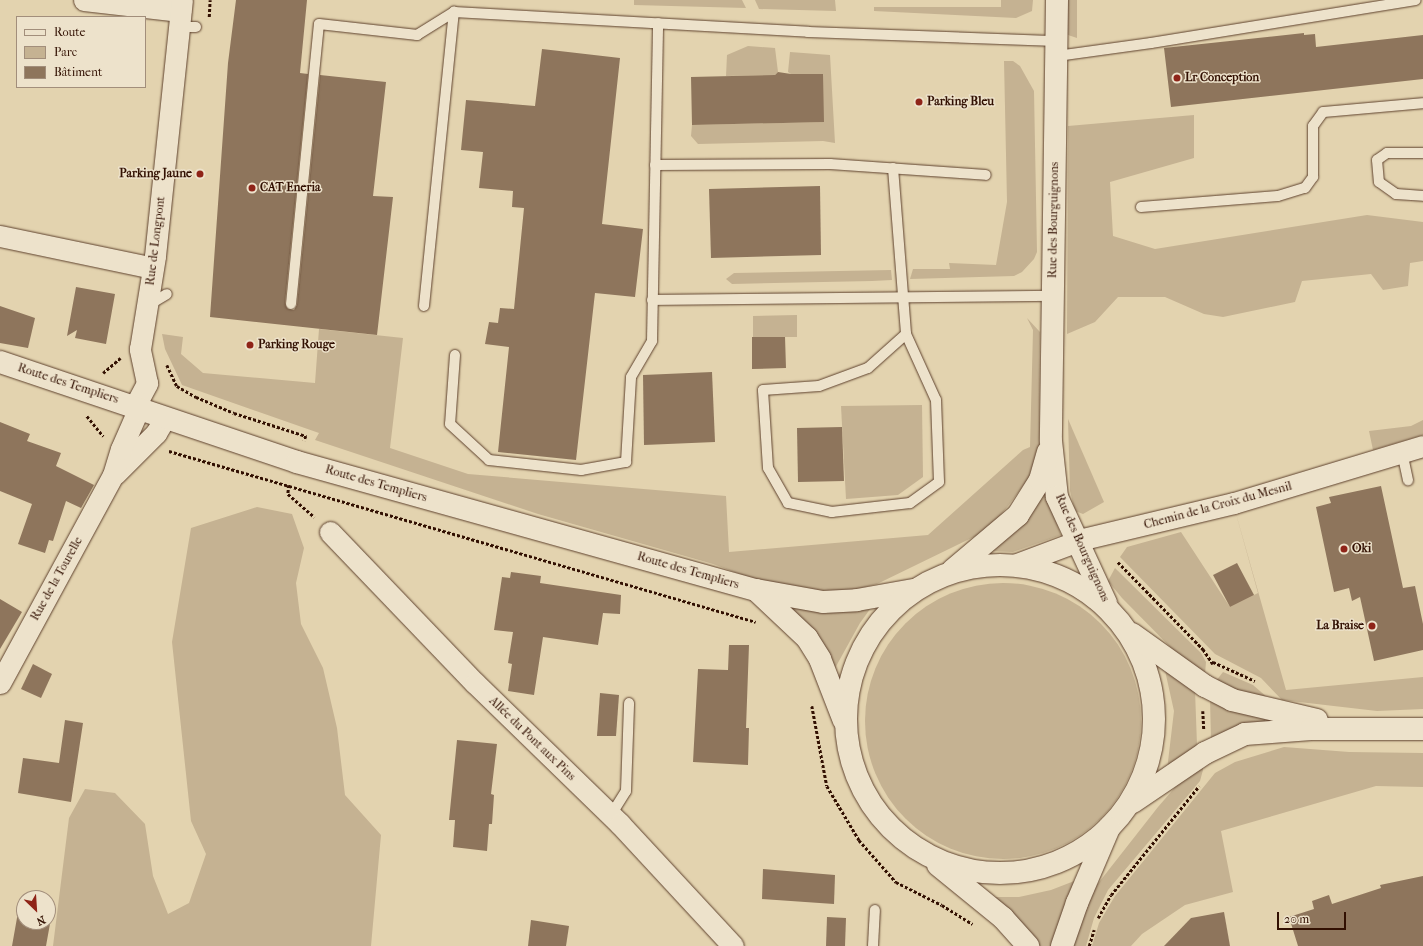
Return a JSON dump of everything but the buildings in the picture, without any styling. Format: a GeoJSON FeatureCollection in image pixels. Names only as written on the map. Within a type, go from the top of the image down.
{"type":"FeatureCollection","features":[{"type":"Feature","properties":{"kind":"main road","name":"Rue des Bourguignons"},"geometry":{"type":"LineString","coordinates":[[1057,0],[1051,441],[1057,497],[1109,608]]}},
{"type":"Feature","properties":{"kind":"main road","name":"Route des Templiers"},"geometry":{"type":"LineString","coordinates":[[0,362],[297,462],[756,590],[823,602],[857,600],[915,590]]}},
{"type":"Feature","properties":{"kind":"main road","name":"Rue des Bourguignons"},"geometry":{"type":"LineString","coordinates":[[950,572],[1018,515],[1040,480],[1051,441]]}},
{"type":"Feature","properties":{"kind":"main road"},"geometry":{"type":"LineString","coordinates":[[928,856],[958,868],[991,873],[1023,872],[1055,863],[1084,849],[1110,828],[1128,805],[1143,779],[1152,749],[1155,719],[1152,688],[1143,659],[1129,632],[1109,608],[1088,591],[1065,578],[1040,569],[1014,564],[982,565],[950,572],[915,590],[885,616],[862,648],[849,685],[845,724],[848,751],[856,777],[868,801],[900,837],[928,856],[1003,918],[1028,946]]}},
{"type":"Feature","properties":{"kind":"main road","name":"Route des Templiers"},"geometry":{"type":"LineString","coordinates":[[756,590],[808,638],[820,658],[845,724]]}},
{"type":"Feature","properties":{"kind":"main road"},"geometry":{"type":"LineString","coordinates":[[1129,632],[1205,686],[1232,700],[1288,715],[1364,728]]}},
{"type":"Feature","properties":{"kind":"main road"},"geometry":{"type":"LineString","coordinates":[[1128,805],[1205,753],[1245,734],[1279,730],[1364,728],[1423,729]]}},
{"type":"Feature","properties":{"kind":"main road"},"geometry":{"type":"LineString","coordinates":[[1062,946],[1077,903],[1110,828]]}},
{"type":"Feature","properties":{"kind":"street"},"geometry":{"type":"LineString","coordinates":[[84,0],[184,16]]}},
{"type":"Feature","properties":{"kind":"street","name":"Rue de Longpont"},"geometry":{"type":"LineString","coordinates":[[137,407],[147,383],[140,349],[153,268],[184,16]]}},
{"type":"Feature","properties":{"kind":"street"},"geometry":{"type":"LineString","coordinates":[[0,236],[125,264],[153,268]]}},
{"type":"Feature","properties":{"kind":"street","name":"Rue de la Tourelle"},"geometry":{"type":"LineString","coordinates":[[0,683],[113,475],[128,451],[137,407]]}},
{"type":"Feature","properties":{"kind":"street","name":"Rue de la Tourelle"},"geometry":{"type":"LineString","coordinates":[[128,451],[156,433],[165,418]]}},
{"type":"Feature","properties":{"kind":"street","name":"Chemin de la Croix du Mesnil"},"geometry":{"type":"LineString","coordinates":[[1014,564],[1077,541],[1234,503],[1423,446]]}},
{"type":"Feature","properties":{"kind":"street","name":"Allée du Pont aux Pins"},"geometry":{"type":"LineString","coordinates":[[330,532],[475,683],[611,815],[733,946]]}},
{"type":"Feature","properties":{"kind":"lane"},"geometry":{"type":"LineString","coordinates":[[291,304],[319,24],[417,35],[454,12],[658,23],[1057,49],[1151,43],[1416,0]]}},
{"type":"Feature","properties":{"kind":"lane"},"geometry":{"type":"LineString","coordinates":[[424,306],[454,12]]}},
{"type":"Feature","properties":{"kind":"lane"},"geometry":{"type":"LineString","coordinates":[[455,355],[450,424],[489,460],[581,470],[626,462],[631,377],[652,341],[658,23]]}},
{"type":"Feature","properties":{"kind":"lane"},"geometry":{"type":"LineString","coordinates":[[1141,207],[1278,196],[1304,188],[1313,177],[1313,126],[1323,112],[1423,103]]}},
{"type":"Feature","properties":{"kind":"lane"},"geometry":{"type":"LineString","coordinates":[[1423,153],[1387,153],[1377,160],[1379,182],[1396,194],[1423,196]]}},
{"type":"Feature","properties":{"kind":"lane"},"geometry":{"type":"LineString","coordinates":[[655,165],[830,164],[986,175]]}},
{"type":"Feature","properties":{"kind":"lane"},"geometry":{"type":"LineString","coordinates":[[893,168],[906,334],[936,400],[939,482],[910,502],[832,512],[788,503],[768,468],[764,390],[820,386],[868,368],[906,334]]}},
{"type":"Feature","properties":{"kind":"lane"},"geometry":{"type":"LineString","coordinates":[[147,306],[167,294]]}},
{"type":"Feature","properties":{"kind":"lane"},"geometry":{"type":"LineString","coordinates":[[652,300],[1053,296]]}},
{"type":"Feature","properties":{"kind":"lane"},"geometry":{"type":"LineString","coordinates":[[1402,452],[1408,480]]}},
{"type":"Feature","properties":{"kind":"lane"},"geometry":{"type":"LineString","coordinates":[[611,815],[626,791],[629,703]]}},
{"type":"Feature","properties":{"kind":"lane"},"geometry":{"type":"LineString","coordinates":[[873,946],[875,910]]}},
{"type":"Feature","properties":{"kind":"path"},"geometry":{"type":"LineString","coordinates":[[166,361],[177,386],[196,397],[234,413],[306,436],[289,486],[288,494],[330,532]]}},
{"type":"Feature","properties":{"kind":"path"},"geometry":{"type":"LineString","coordinates":[[80,413],[86,415],[102,435],[128,451],[144,456],[164,449],[758,623]]}},
{"type":"Feature","properties":{"kind":"path"},"geometry":{"type":"LineString","coordinates":[[1118,562],[1213,662],[1214,667]]}},
{"type":"Feature","properties":{"kind":"path"},"geometry":{"type":"LineString","coordinates":[[1213,662],[1222,664]]}},
{"type":"Feature","properties":{"kind":"path"},"geometry":{"type":"LineString","coordinates":[[810,698],[826,786],[859,840],[896,882],[942,905],[976,927]]}},
{"type":"Feature","properties":{"kind":"path"},"geometry":{"type":"LineString","coordinates":[[1203,708],[1204,735]]}},
{"type":"Feature","properties":{"kind":"path"},"geometry":{"type":"LineString","coordinates":[[1096,920],[1115,890],[1204,780]]}},
{"type":"Feature","properties":{"kind":"path"},"geometry":{"type":"LineString","coordinates":[[1089,946],[1095,927]]}},
{"type":"Feature","properties":{"kind":"green space"},"geometry":{"type":"Polygon","coordinates":[[[634,0],[742,0],[746,8],[634,5],[634,0]]]}},
{"type":"Feature","properties":{"kind":"green space"},"geometry":{"type":"Polygon","coordinates":[[[755,0],[835,0],[836,11],[759,9],[755,0]]]}},
{"type":"Feature","properties":{"kind":"green space"},"geometry":{"type":"Polygon","coordinates":[[[1001,0],[1033,0],[1032,11],[1016,18],[874,11],[874,7],[1001,7],[1001,0]]]}},
{"type":"Feature","properties":{"kind":"green space"},"geometry":{"type":"Polygon","coordinates":[[[1065,0],[1077,0],[1077,38],[1065,34],[1065,0]]]}},
{"type":"Feature","properties":{"kind":"green space"},"geometry":{"type":"Polygon","coordinates":[[[748,46],[775,48],[778,72],[775,75],[726,76],[727,55],[748,46]]]}},
{"type":"Feature","properties":{"kind":"green space"},"geometry":{"type":"Polygon","coordinates":[[[790,52],[830,55],[835,143],[823,141],[698,144],[691,136],[692,125],[823,122],[823,74],[791,74],[788,72],[790,52]]]}},
{"type":"Feature","properties":{"kind":"green space"},"geometry":{"type":"Polygon","coordinates":[[[1004,61],[1013,61],[1020,66],[1034,91],[1037,252],[1034,259],[1022,272],[1014,276],[910,279],[913,269],[950,269],[949,263],[996,265],[1007,202],[1004,61]]]}},
{"type":"Feature","properties":{"kind":"green space"},"geometry":{"type":"Polygon","coordinates":[[[1194,115],[1194,158],[1110,182],[1113,236],[1155,249],[1367,215],[1423,222],[1423,261],[1410,263],[1408,286],[1383,290],[1371,274],[1302,281],[1295,302],[1223,317],[1204,314],[1165,297],[1118,297],[1095,322],[1067,334],[1068,126],[1194,115]]]}},
{"type":"Feature","properties":{"kind":"green space"},"geometry":{"type":"Polygon","coordinates":[[[891,270],[892,280],[732,284],[726,279],[734,273],[891,270]]]}},
{"type":"Feature","properties":{"kind":"green space"},"geometry":{"type":"Polygon","coordinates":[[[797,315],[797,337],[753,337],[753,316],[797,315]]]}},
{"type":"Feature","properties":{"kind":"green space"},"geometry":{"type":"Polygon","coordinates":[[[1027,318],[1040,332],[1039,447],[1028,479],[1008,506],[988,530],[877,584],[845,592],[812,593],[761,582],[713,564],[538,514],[315,440],[319,433],[182,385],[165,349],[162,334],[183,337],[181,354],[203,373],[315,383],[319,329],[403,338],[390,448],[468,474],[726,496],[729,552],[928,535],[1023,450],[1030,447],[1033,330],[1027,318]]]}},
{"type":"Feature","properties":{"kind":"green space"},"geometry":{"type":"Polygon","coordinates":[[[922,405],[923,477],[898,495],[846,499],[841,406],[922,405]]]}},
{"type":"Feature","properties":{"kind":"green space"},"geometry":{"type":"Polygon","coordinates":[[[1068,419],[1104,502],[1083,514],[1075,511],[1070,491],[1068,419]]]}},
{"type":"Feature","properties":{"kind":"green space"},"geometry":{"type":"Polygon","coordinates":[[[1423,420],[1423,435],[1373,450],[1369,431],[1411,426],[1423,420]]]}},
{"type":"Feature","properties":{"kind":"green space"},"geometry":{"type":"Polygon","coordinates":[[[1047,478],[1050,505],[1061,535],[1013,552],[987,551],[1047,478]]]}},
{"type":"Feature","properties":{"kind":"green space"},"geometry":{"type":"Polygon","coordinates":[[[1233,503],[1286,690],[1423,677],[1423,709],[1377,711],[1282,700],[1261,678],[1215,654],[1120,557],[1127,547],[1181,532],[1230,607],[1258,593],[1233,503]]]}},
{"type":"Feature","properties":{"kind":"green space"},"geometry":{"type":"Polygon","coordinates":[[[257,507],[292,514],[304,548],[296,583],[301,624],[323,668],[337,728],[345,795],[381,835],[371,946],[53,946],[69,818],[85,789],[115,793],[145,824],[153,876],[168,914],[189,903],[206,854],[191,821],[172,642],[191,528],[257,507]]]}},
{"type":"Feature","properties":{"kind":"green space"},"geometry":{"type":"Polygon","coordinates":[[[1115,568],[1201,653],[1206,662],[1205,674],[1183,660],[1122,598],[1108,581],[1115,568]]]}},
{"type":"Feature","properties":{"kind":"green space"},"geometry":{"type":"Polygon","coordinates":[[[1003,583],[1030,586],[1056,593],[1080,606],[1101,623],[1118,644],[1131,668],[1138,694],[1141,721],[1138,748],[1131,774],[1118,798],[1101,819],[1080,836],[1056,849],[1030,856],[1003,859],[976,856],[950,849],[926,836],[905,819],[888,798],[875,774],[868,748],[865,721],[868,694],[875,668],[888,644],[905,623],[926,606],[950,593],[976,586],[1003,583]]]}},
{"type":"Feature","properties":{"kind":"green space"},"geometry":{"type":"Polygon","coordinates":[[[784,604],[873,605],[860,623],[834,670],[784,604]]]}},
{"type":"Feature","properties":{"kind":"green space"},"geometry":{"type":"Polygon","coordinates":[[[1164,666],[1195,690],[1197,745],[1167,770],[1174,711],[1164,666]]]}},
{"type":"Feature","properties":{"kind":"green space"},"geometry":{"type":"Polygon","coordinates":[[[1223,672],[1253,685],[1268,698],[1246,694],[1216,681],[1223,672]]]}},
{"type":"Feature","properties":{"kind":"green space"},"geometry":{"type":"Polygon","coordinates":[[[1210,698],[1265,717],[1265,722],[1211,739],[1210,698]]]}},
{"type":"Feature","properties":{"kind":"green space"},"geometry":{"type":"Polygon","coordinates":[[[1284,747],[1349,752],[1423,753],[1423,787],[1376,786],[1221,831],[1233,892],[1185,905],[1142,934],[1131,946],[1092,946],[1099,923],[1115,896],[1215,773],[1235,762],[1284,747]]]}},
{"type":"Feature","properties":{"kind":"green space"},"geometry":{"type":"Polygon","coordinates":[[[1202,764],[1203,770],[1200,781],[1108,890],[1094,918],[1086,946],[1073,946],[1089,895],[1158,807],[1177,785],[1202,764]]]}},
{"type":"Feature","properties":{"kind":"green space"},"geometry":{"type":"Polygon","coordinates":[[[1082,878],[1054,946],[1035,946],[993,897],[1019,897],[1051,890],[1082,878]]]}},
{"type":"Feature","properties":{"kind":"place","name":"Lr Conception"},"geometry":{"type":"Point","coordinates":[1177,78]}},
{"type":"Feature","properties":{"kind":"place","name":"Parking Bleu"},"geometry":{"type":"Point","coordinates":[919,102]}},
{"type":"Feature","properties":{"kind":"place","name":"Parking Jaune"},"geometry":{"type":"Point","coordinates":[200,174]}},
{"type":"Feature","properties":{"kind":"place","name":"CAT Eneria"},"geometry":{"type":"Point","coordinates":[252,188]}},
{"type":"Feature","properties":{"kind":"place","name":"Parking Rouge"},"geometry":{"type":"Point","coordinates":[250,345]}},
{"type":"Feature","properties":{"kind":"place","name":"Oki"},"geometry":{"type":"Point","coordinates":[1344,549]}},
{"type":"Feature","properties":{"kind":"place","name":"La Braise"},"geometry":{"type":"Point","coordinates":[1372,626]}}]}
